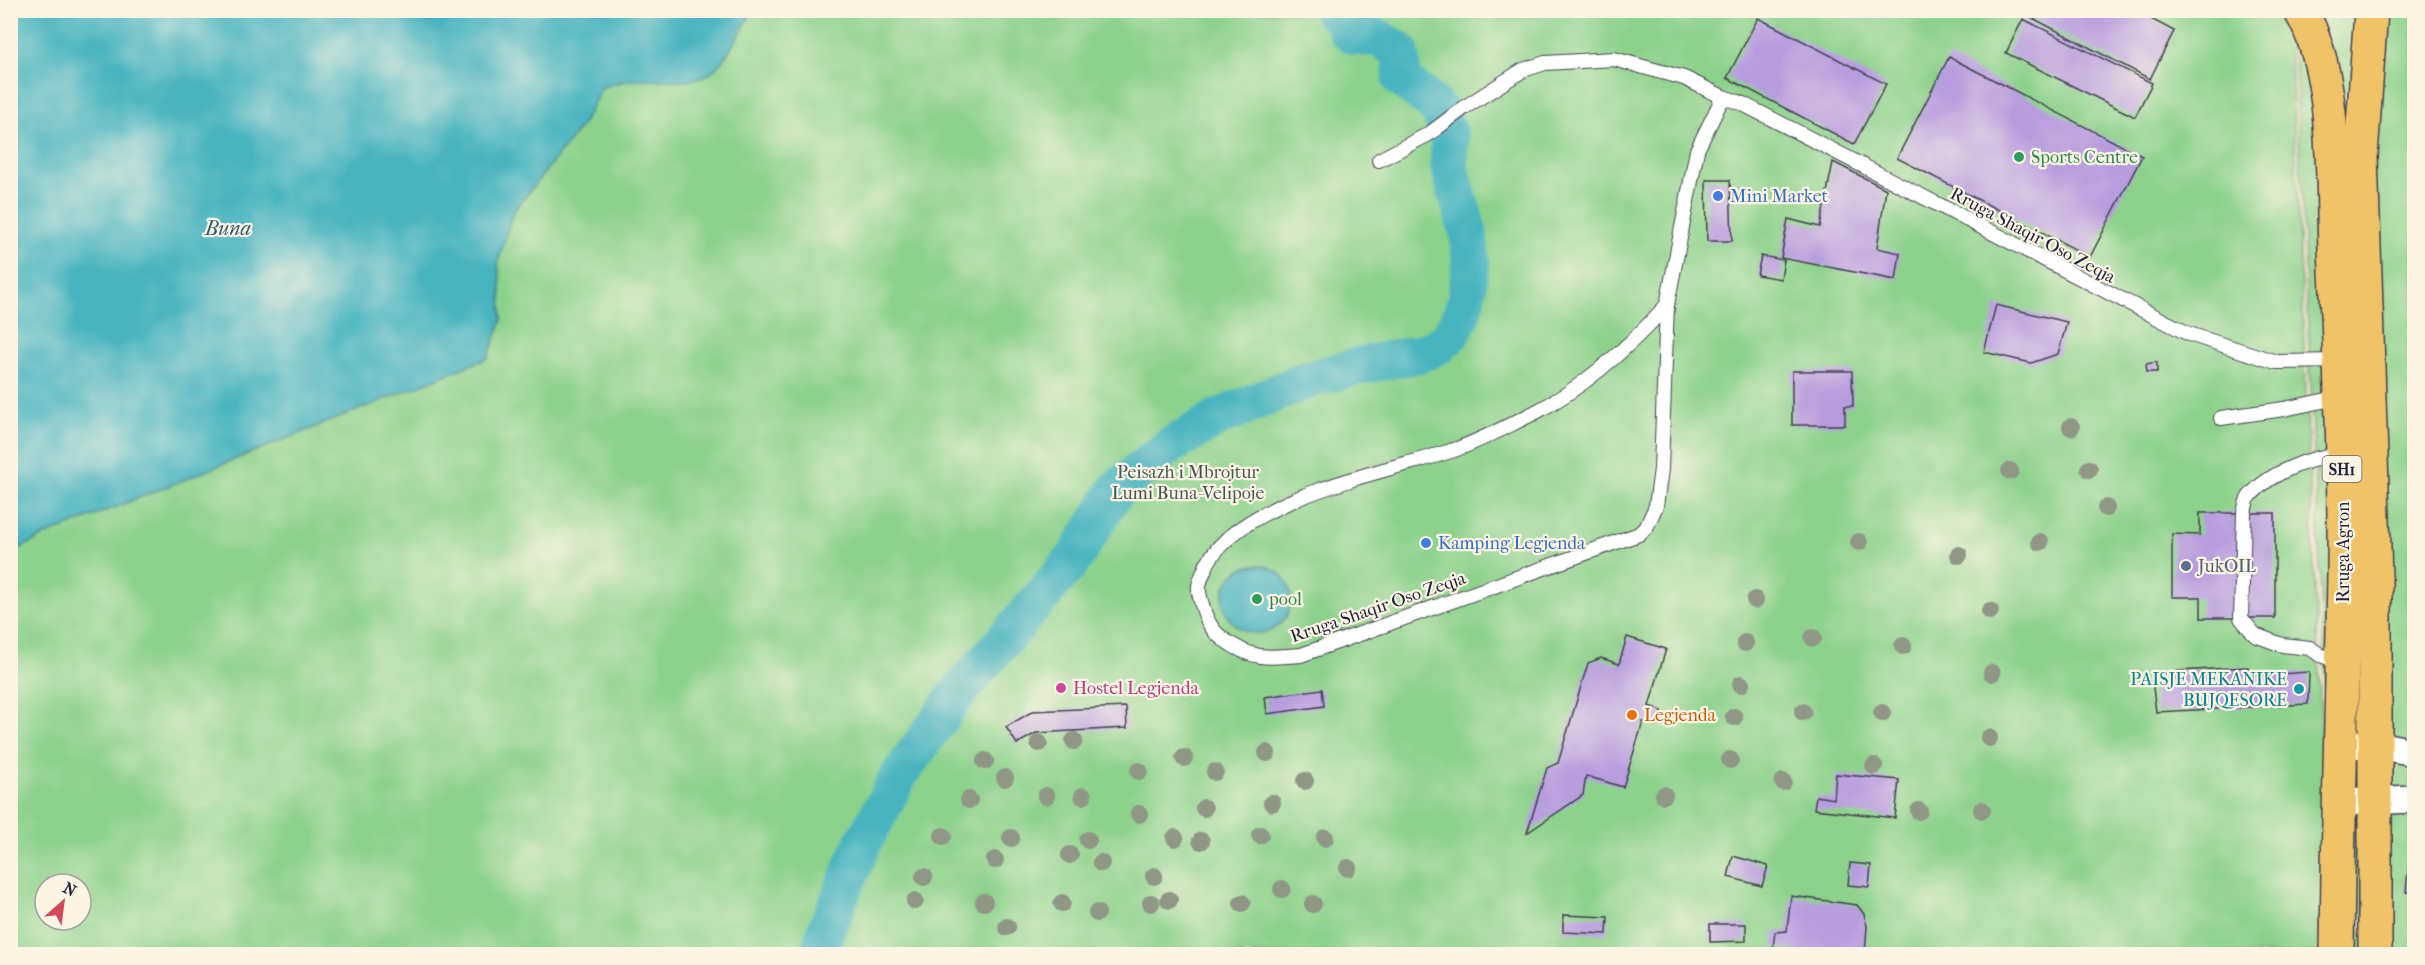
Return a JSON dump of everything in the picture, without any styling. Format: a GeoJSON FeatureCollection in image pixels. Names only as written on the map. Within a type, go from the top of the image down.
{"type":"FeatureCollection","features":[{"type":"Feature","properties":{"kind":"main road","name":"Rruga Agron"},"geometry":{"type":"LineString","coordinates":[[2300,10],[2306,20],[2320,61],[2330,109],[2340,362],[2343,663],[2337,954]]}},
{"type":"Feature","properties":{"kind":"main road","name":"Rruga Agron"},"geometry":{"type":"LineString","coordinates":[[2371,10],[2361,156],[2374,524],[2376,745],[2374,954]]}},
{"type":"Feature","properties":{"kind":"street"},"geometry":{"type":"LineString","coordinates":[[2342,744],[2376,745],[2415,752]]}},
{"type":"Feature","properties":{"kind":"street"},"geometry":{"type":"LineString","coordinates":[[2341,802],[2415,799]]}},
{"type":"Feature","properties":{"kind":"lane","name":"Rruga Shaqir Oso Zeqja"},"geometry":{"type":"LineString","coordinates":[[1379,160],[1429,134],[1465,107],[1523,70],[1545,63],[1614,59],[1684,78],[1741,103],[2189,334],[2276,362],[2340,362]]}},
{"type":"Feature","properties":{"kind":"lane","name":"Rruga Shaqir Oso Zeqja"},"geometry":{"type":"LineString","coordinates":[[1667,305],[1637,338],[1589,378],[1536,412],[1454,450],[1287,502],[1236,532],[1209,558],[1198,588],[1204,614],[1215,633],[1236,648],[1264,658],[1301,655],[1640,534],[1647,526],[1656,506],[1661,469],[1667,305],[1697,150],[1723,97]]}},
{"type":"Feature","properties":{"kind":"lane"},"geometry":{"type":"LineString","coordinates":[[2221,418],[2284,409],[2341,397]]}},
{"type":"Feature","properties":{"kind":"lane"},"geometry":{"type":"LineString","coordinates":[[2342,454],[2311,459],[2273,478],[2248,498],[2244,513],[2241,618],[2249,629],[2263,638],[2282,645],[2310,648],[2320,655],[2343,663]]}},
{"type":"Feature","properties":{"kind":"green space","name":"Peisazh i Mbrojtur Lumi Buna-Velipoje"},"geometry":{"type":"Polygon","coordinates":[[[10,11],[2289,11],[2323,762],[2366,954],[11,954],[10,11]]]}},
{"type":"Feature","properties":{"kind":"green space"},"geometry":{"type":"Polygon","coordinates":[[[2295,11],[2414,11],[2414,954],[2371,954],[2329,763],[2293,17],[2295,11]]]}},
{"type":"Feature","properties":{"kind":"water","name":"Buna"},"geometry":{"type":"Polygon","coordinates":[[[11,10],[752,11],[726,55],[707,75],[684,80],[638,79],[602,87],[582,125],[513,212],[498,262],[502,320],[488,358],[46,535],[11,553],[11,10]]]}},
{"type":"Feature","properties":{"kind":"water","name":"pool"},"geometry":{"type":"Polygon","coordinates":[[[1257,565],[1270,568],[1281,575],[1288,586],[1291,599],[1288,612],[1281,623],[1270,630],[1257,633],[1244,630],[1233,623],[1226,612],[1223,599],[1226,586],[1233,575],[1244,568],[1257,565]]]}},
{"type":"Feature","properties":{"kind":"building"},"geometry":{"type":"Polygon","coordinates":[[[2017,10],[2134,10],[2174,31],[2150,79],[2017,10]]]}},
{"type":"Feature","properties":{"kind":"building"},"geometry":{"type":"Polygon","coordinates":[[[1758,18],[1886,84],[1854,144],[1727,78],[1758,18]]]}},
{"type":"Feature","properties":{"kind":"building"},"geometry":{"type":"Polygon","coordinates":[[[2023,19],[2152,83],[2135,117],[2006,53],[2023,19]]]}},
{"type":"Feature","properties":{"kind":"building","name":"Sports Centre"},"geometry":{"type":"Polygon","coordinates":[[[1949,57],[2142,156],[2090,257],[1897,158],[1949,57]]]}},
{"type":"Feature","properties":{"kind":"building"},"geometry":{"type":"Polygon","coordinates":[[[1833,162],[1886,189],[1877,248],[1900,253],[1896,280],[1781,258],[1788,219],[1820,227],[1833,162]]]}},
{"type":"Feature","properties":{"kind":"building"},"geometry":{"type":"Polygon","coordinates":[[[1706,180],[1730,180],[1732,241],[1707,241],[1706,180]]]}},
{"type":"Feature","properties":{"kind":"building"},"geometry":{"type":"Polygon","coordinates":[[[1761,256],[1784,260],[1781,279],[1757,275],[1761,256]]]}},
{"type":"Feature","properties":{"kind":"building"},"geometry":{"type":"Polygon","coordinates":[[[1996,305],[2067,322],[2058,354],[2031,363],[1984,352],[1996,305]]]}},
{"type":"Feature","properties":{"kind":"building"},"geometry":{"type":"Polygon","coordinates":[[[2157,362],[2157,372],[2147,372],[2146,364],[2157,362]]]}},
{"type":"Feature","properties":{"kind":"building"},"geometry":{"type":"Polygon","coordinates":[[[1792,371],[1852,371],[1853,406],[1845,406],[1845,425],[1792,425],[1792,371]]]}},
{"type":"Feature","properties":{"kind":"building"},"geometry":{"type":"Polygon","coordinates":[[[2200,513],[2275,513],[2275,618],[2201,618],[2201,597],[2172,597],[2172,534],[2200,535],[2200,513]]]}},
{"type":"Feature","properties":{"kind":"building"},"geometry":{"type":"Polygon","coordinates":[[[1627,637],[1666,649],[1649,706],[1662,711],[1658,726],[1643,722],[1623,787],[1586,776],[1583,795],[1527,833],[1547,768],[1558,763],[1588,663],[1601,658],[1619,664],[1627,637]]]}},
{"type":"Feature","properties":{"kind":"building"},"geometry":{"type":"Polygon","coordinates":[[[2248,667],[2249,676],[2309,672],[2308,704],[2156,712],[2152,680],[2177,678],[2177,671],[2248,667]]]}},
{"type":"Feature","properties":{"kind":"building"},"geometry":{"type":"Polygon","coordinates":[[[1322,689],[1324,706],[1267,714],[1265,697],[1322,689]]]}},
{"type":"Feature","properties":{"kind":"building"},"geometry":{"type":"Polygon","coordinates":[[[1126,707],[1127,728],[1036,733],[1017,744],[1006,727],[1033,711],[1126,707]]]}},
{"type":"Feature","properties":{"kind":"building"},"geometry":{"type":"Polygon","coordinates":[[[1836,774],[1899,780],[1895,818],[1814,809],[1816,796],[1834,799],[1836,774]]]}},
{"type":"Feature","properties":{"kind":"building"},"geometry":{"type":"Polygon","coordinates":[[[2412,825],[2414,825],[2414,893],[2406,892],[2412,825]]]}},
{"type":"Feature","properties":{"kind":"building"},"geometry":{"type":"Polygon","coordinates":[[[1733,856],[1768,866],[1762,886],[1728,877],[1733,856]]]}},
{"type":"Feature","properties":{"kind":"building"},"geometry":{"type":"Polygon","coordinates":[[[1850,863],[1871,865],[1869,887],[1848,885],[1850,863]]]}},
{"type":"Feature","properties":{"kind":"building"},"geometry":{"type":"Polygon","coordinates":[[[1791,896],[1857,905],[1864,914],[1867,926],[1865,954],[1796,954],[1796,950],[1773,947],[1775,932],[1787,931],[1791,896]]]}},
{"type":"Feature","properties":{"kind":"building"},"geometry":{"type":"Polygon","coordinates":[[[1563,915],[1608,917],[1607,934],[1563,932],[1563,915]]]}},
{"type":"Feature","properties":{"kind":"building"},"geometry":{"type":"Polygon","coordinates":[[[1710,924],[1746,924],[1746,941],[1710,942],[1710,924]]]}},
{"type":"Feature","properties":{"kind":"waterway"},"geometry":{"type":"LineString","coordinates":[[819,954],[826,930],[863,843],[900,774],[958,693],[1073,560],[1117,489],[1170,446],[1219,417],[1307,380],[1359,366],[1419,354],[1440,345],[1452,333],[1466,299],[1471,261],[1468,232],[1449,165],[1449,134],[1440,112],[1429,100],[1401,79],[1400,51],[1379,38],[1358,37],[1347,31],[1342,20],[1331,10]]}},
{"type":"Feature","properties":{"kind":"place","name":"Sports Centre"},"geometry":{"type":"Point","coordinates":[2019,157]}},
{"type":"Feature","properties":{"kind":"place","name":"Mini Market"},"geometry":{"type":"Point","coordinates":[1718,196]}},
{"type":"Feature","properties":{"kind":"place","name":"Kamping Legjenda"},"geometry":{"type":"Point","coordinates":[1426,543]}},
{"type":"Feature","properties":{"kind":"place","name":"JukOIL"},"geometry":{"type":"Point","coordinates":[2186,566]}},
{"type":"Feature","properties":{"kind":"place","name":"pool"},"geometry":{"type":"Point","coordinates":[1257,599]}},
{"type":"Feature","properties":{"kind":"place","name":"Hostel Legjenda"},"geometry":{"type":"Point","coordinates":[1061,688]}},
{"type":"Feature","properties":{"kind":"place","name":"PAISJE MEKANIKE BUJQESORE"},"geometry":{"type":"Point","coordinates":[2299,689]}},
{"type":"Feature","properties":{"kind":"place","name":"Legjenda"},"geometry":{"type":"Point","coordinates":[1632,715]}}]}
